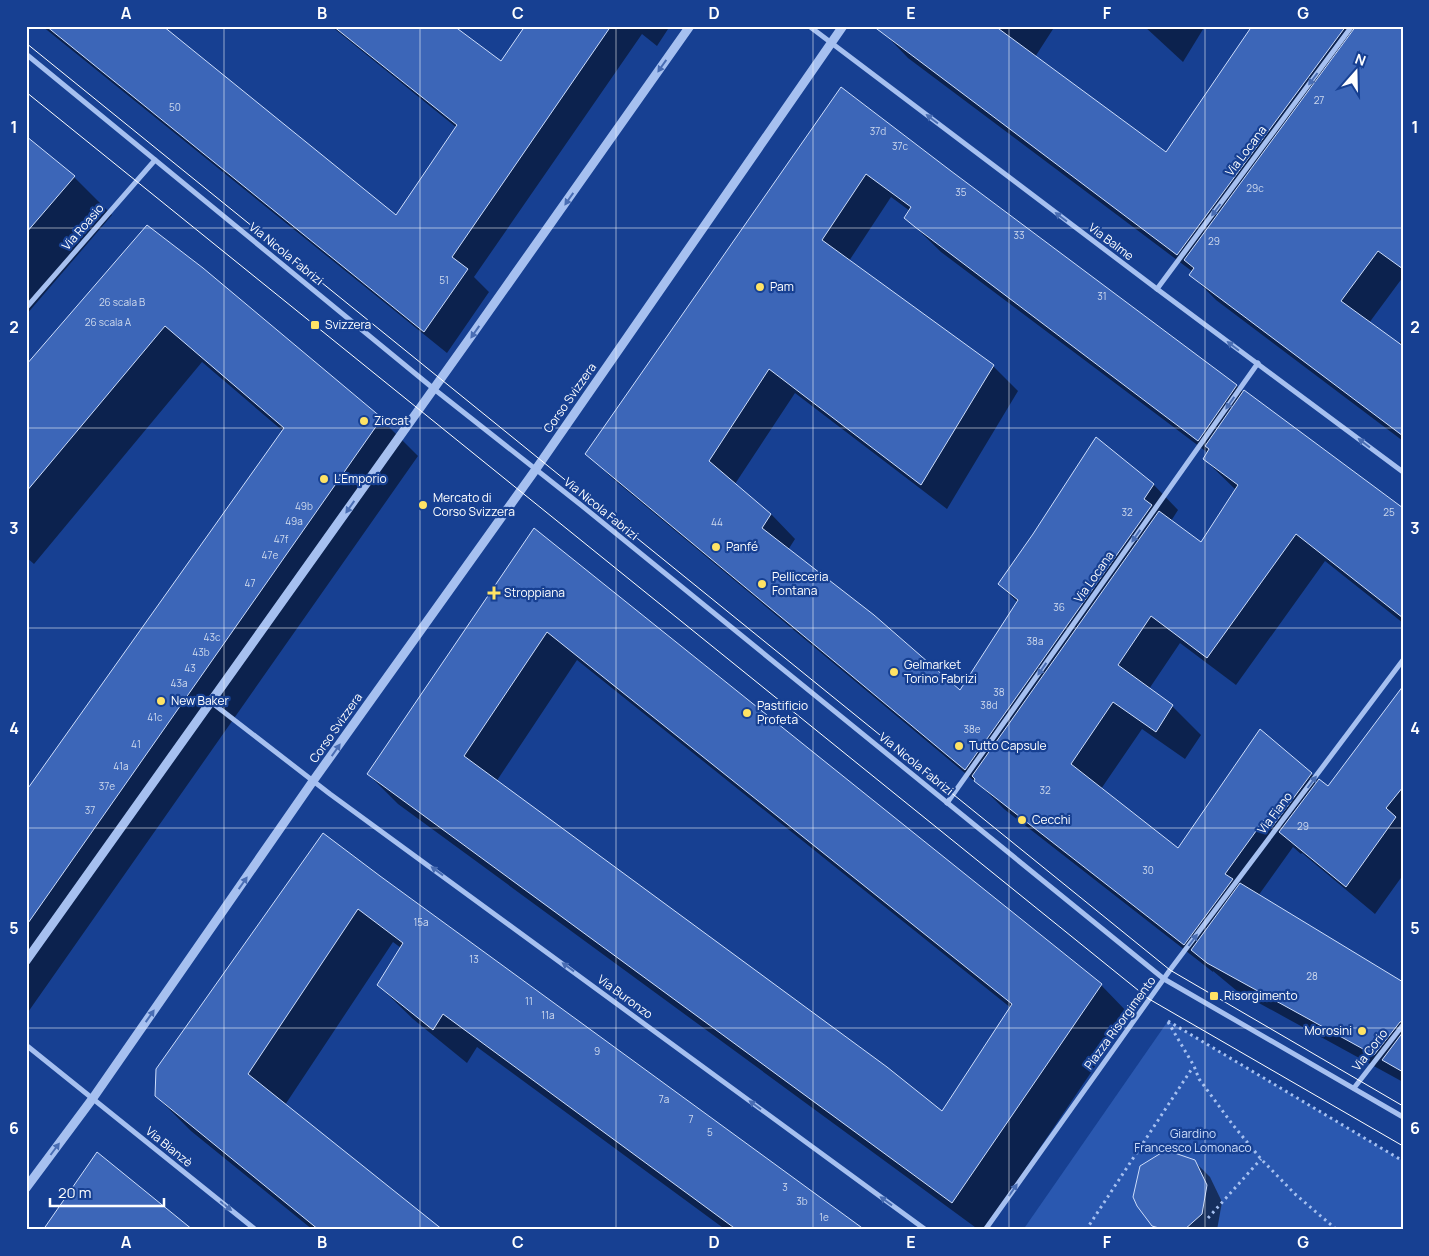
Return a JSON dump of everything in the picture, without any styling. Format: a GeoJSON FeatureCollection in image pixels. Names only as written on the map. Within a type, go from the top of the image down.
{"type":"FeatureCollection","features":[{"type":"Feature","properties":{"kind":"street"},"geometry":{"type":"LineString","coordinates":[[26,961],[690,26]]}},
{"type":"Feature","properties":{"kind":"street","name":"Via Balme"},"geometry":{"type":"LineString","coordinates":[[809,26],[1403,472]]}},
{"type":"Feature","properties":{"kind":"street","name":"Corso Svizzera"},"geometry":{"type":"LineString","coordinates":[[26,1188],[93,1098],[313,781],[536,469],[843,26]]}},
{"type":"Feature","properties":{"kind":"street","name":"Via Locana"},"geometry":{"type":"LineString","coordinates":[[1157,288],[1352,26]]}},
{"type":"Feature","properties":{"kind":"street","name":"Via Nicola Fabrizi"},"geometry":{"type":"LineString","coordinates":[[26,54],[434,389],[536,469],[1164,979]]}},
{"type":"Feature","properties":{"kind":"street","name":"Via Roasio"},"geometry":{"type":"LineString","coordinates":[[26,308],[155,160]]}},
{"type":"Feature","properties":{"kind":"street","name":"Via Locana"},"geometry":{"type":"LineString","coordinates":[[947,803],[1258,364]]}},
{"type":"Feature","properties":{"kind":"street","name":"Via Fiano"},"geometry":{"type":"LineString","coordinates":[[1164,979],[1403,660]]}},
{"type":"Feature","properties":{"kind":"street","name":"Corso Svizzera"},"geometry":{"type":"LineString","coordinates":[[211,702],[313,781]]}},
{"type":"Feature","properties":{"kind":"street","name":"Via Buronzo"},"geometry":{"type":"LineString","coordinates":[[313,781],[926,1230]]}},
{"type":"Feature","properties":{"kind":"street","name":"Piazza Risorgimento"},"geometry":{"type":"LineString","coordinates":[[985,1230],[1164,979],[1403,1117]]}},
{"type":"Feature","properties":{"kind":"street","name":"Via Corio"},"geometry":{"type":"LineString","coordinates":[[1354,1088],[1403,1025]]}},
{"type":"Feature","properties":{"kind":"street"},"geometry":{"type":"LineString","coordinates":[[26,1045],[93,1098]]}},
{"type":"Feature","properties":{"kind":"street","name":"Via Bianzè"},"geometry":{"type":"LineString","coordinates":[[93,1098],[256,1230]]}},
{"type":"Feature","properties":{"kind":"path"},"geometry":{"type":"LineString","coordinates":[[1337,1230],[1295,1194],[1261,1159],[1233,1125],[1199,1079],[1194,1066],[1168,1021],[1403,1161]]}},
{"type":"Feature","properties":{"kind":"path"},"geometry":{"type":"LineString","coordinates":[[1086,1230],[1194,1066]]}},
{"type":"Feature","properties":{"kind":"path"},"geometry":{"type":"LineString","coordinates":[[1208,1218],[1261,1159]]}},
{"type":"Feature","properties":{"kind":"green space","name":"Giardino Francesco Lomonaco"},"geometry":{"type":"Polygon","coordinates":[[[1168,1021],[1403,1161],[1403,1230],[1023,1230],[1168,1021]]]}},
{"type":"Feature","properties":{"kind":"building"},"geometry":{"type":"Polygon","coordinates":[[[46,26],[163,26],[396,215],[457,125],[333,26],[454,26],[501,61],[525,26],[611,26],[452,257],[468,269],[424,332],[46,26]]]}},
{"type":"Feature","properties":{"kind":"building"},"geometry":{"type":"Polygon","coordinates":[[[873,26],[995,26],[1166,152],[1252,26],[1346,26],[1177,255],[873,26]]]}},
{"type":"Feature","properties":{"kind":"building"},"geometry":{"type":"Polygon","coordinates":[[[1356,26],[1403,26],[1403,269],[1378,251],[1341,301],[1403,346],[1403,436],[1189,275],[1194,268],[1184,260],[1356,26]]]}},
{"type":"Feature","properties":{"kind":"building"},"geometry":{"type":"Polygon","coordinates":[[[841,87],[1237,385],[1198,441],[915,227],[904,218],[911,207],[866,174],[822,240],[994,365],[921,485],[769,369],[709,461],[771,514],[762,528],[874,615],[960,690],[1018,600],[998,584],[1096,437],[1154,484],[1144,499],[1152,505],[965,770],[585,454],[841,87]]]}},
{"type":"Feature","properties":{"kind":"building"},"geometry":{"type":"Polygon","coordinates":[[[26,136],[75,176],[26,233],[26,136]]]}},
{"type":"Feature","properties":{"kind":"building"},"geometry":{"type":"Polygon","coordinates":[[[147,225],[203,268],[382,418],[26,926],[26,791],[284,428],[165,326],[26,492],[26,365],[147,225]]]}},
{"type":"Feature","properties":{"kind":"building"},"geometry":{"type":"Polygon","coordinates":[[[1244,390],[1403,508],[1403,618],[1296,534],[1207,658],[1151,616],[1118,665],[1173,705],[1156,732],[1113,702],[1071,764],[1178,848],[1260,729],[1312,773],[1272,827],[1264,820],[1225,874],[1233,879],[1184,945],[974,781],[975,779],[972,776],[1159,511],[1201,542],[1238,485],[1203,459],[1209,449],[1205,446],[1244,390]]]}},
{"type":"Feature","properties":{"kind":"building"},"geometry":{"type":"Polygon","coordinates":[[[534,528],[1102,984],[952,1203],[367,774],[534,528]],[[547,632],[464,756],[887,1067],[942,1111],[1012,1004],[547,632]]]}},
{"type":"Feature","properties":{"kind":"building"},"geometry":{"type":"Polygon","coordinates":[[[1403,686],[1403,787],[1386,808],[1396,817],[1346,887],[1279,832],[1319,779],[1328,786],[1403,686]]]}},
{"type":"Feature","properties":{"kind":"building"},"geometry":{"type":"Polygon","coordinates":[[[323,833],[865,1230],[737,1230],[443,1014],[433,1030],[377,985],[403,943],[358,909],[248,1074],[443,1230],[319,1230],[155,1096],[156,1069],[323,833]]]}},
{"type":"Feature","properties":{"kind":"building"},"geometry":{"type":"Polygon","coordinates":[[[1240,883],[1403,982],[1403,1021],[1400,1022],[1374,1055],[1207,963],[1191,950],[1240,883]]]}},
{"type":"Feature","properties":{"kind":"building"},"geometry":{"type":"Polygon","coordinates":[[[1403,1032],[1403,1072],[1382,1060],[1403,1032]]]}},
{"type":"Feature","properties":{"kind":"building"},"geometry":{"type":"Polygon","coordinates":[[[1166,1150],[1195,1160],[1207,1185],[1202,1214],[1184,1230],[1166,1230],[1152,1226],[1137,1206],[1133,1197],[1140,1166],[1166,1150]]]}},
{"type":"Feature","properties":{"kind":"building"},"geometry":{"type":"Polygon","coordinates":[[[97,1152],[193,1230],[43,1230],[97,1152]]]}},
{"type":"Feature","properties":{"kind":"tram line"},"geometry":{"type":"LineString","coordinates":[[26,43],[1170,970],[1403,1106]]}},
{"type":"Feature","properties":{"kind":"tram line"},"geometry":{"type":"LineString","coordinates":[[26,92],[1149,999],[1403,1146]]}},
{"type":"Feature","properties":{"kind":"place","name":"Pam"},"geometry":{"type":"Point","coordinates":[760,287]}},
{"type":"Feature","properties":{"kind":"place","name":"Svizzera"},"geometry":{"type":"Point","coordinates":[315,325]}},
{"type":"Feature","properties":{"kind":"place","name":"Ziccat"},"geometry":{"type":"Point","coordinates":[364,421]}},
{"type":"Feature","properties":{"kind":"place","name":"L'Emporio"},"geometry":{"type":"Point","coordinates":[324,479]}},
{"type":"Feature","properties":{"kind":"place","name":"Mercato di Corso Svizzera"},"geometry":{"type":"Point","coordinates":[423,505]}},
{"type":"Feature","properties":{"kind":"place","name":"Panfé"},"geometry":{"type":"Point","coordinates":[716,547]}},
{"type":"Feature","properties":{"kind":"place","name":"Pellicceria Fontana"},"geometry":{"type":"Point","coordinates":[762,584]}},
{"type":"Feature","properties":{"kind":"place","name":"Stroppiana"},"geometry":{"type":"Point","coordinates":[494,593]}},
{"type":"Feature","properties":{"kind":"place","name":"Gelmarket Torino Fabrizi"},"geometry":{"type":"Point","coordinates":[894,672]}},
{"type":"Feature","properties":{"kind":"place","name":"New Baker"},"geometry":{"type":"Point","coordinates":[161,701]}},
{"type":"Feature","properties":{"kind":"place","name":"Pastificio Profeta"},"geometry":{"type":"Point","coordinates":[747,713]}},
{"type":"Feature","properties":{"kind":"place","name":"Tutto Capsule"},"geometry":{"type":"Point","coordinates":[959,746]}},
{"type":"Feature","properties":{"kind":"place","name":"Cecchi"},"geometry":{"type":"Point","coordinates":[1022,820]}},
{"type":"Feature","properties":{"kind":"place","name":"Risorgimento"},"geometry":{"type":"Point","coordinates":[1214,996]}},
{"type":"Feature","properties":{"kind":"place","name":"Morosini"},"geometry":{"type":"Point","coordinates":[1362,1031]}}]}
